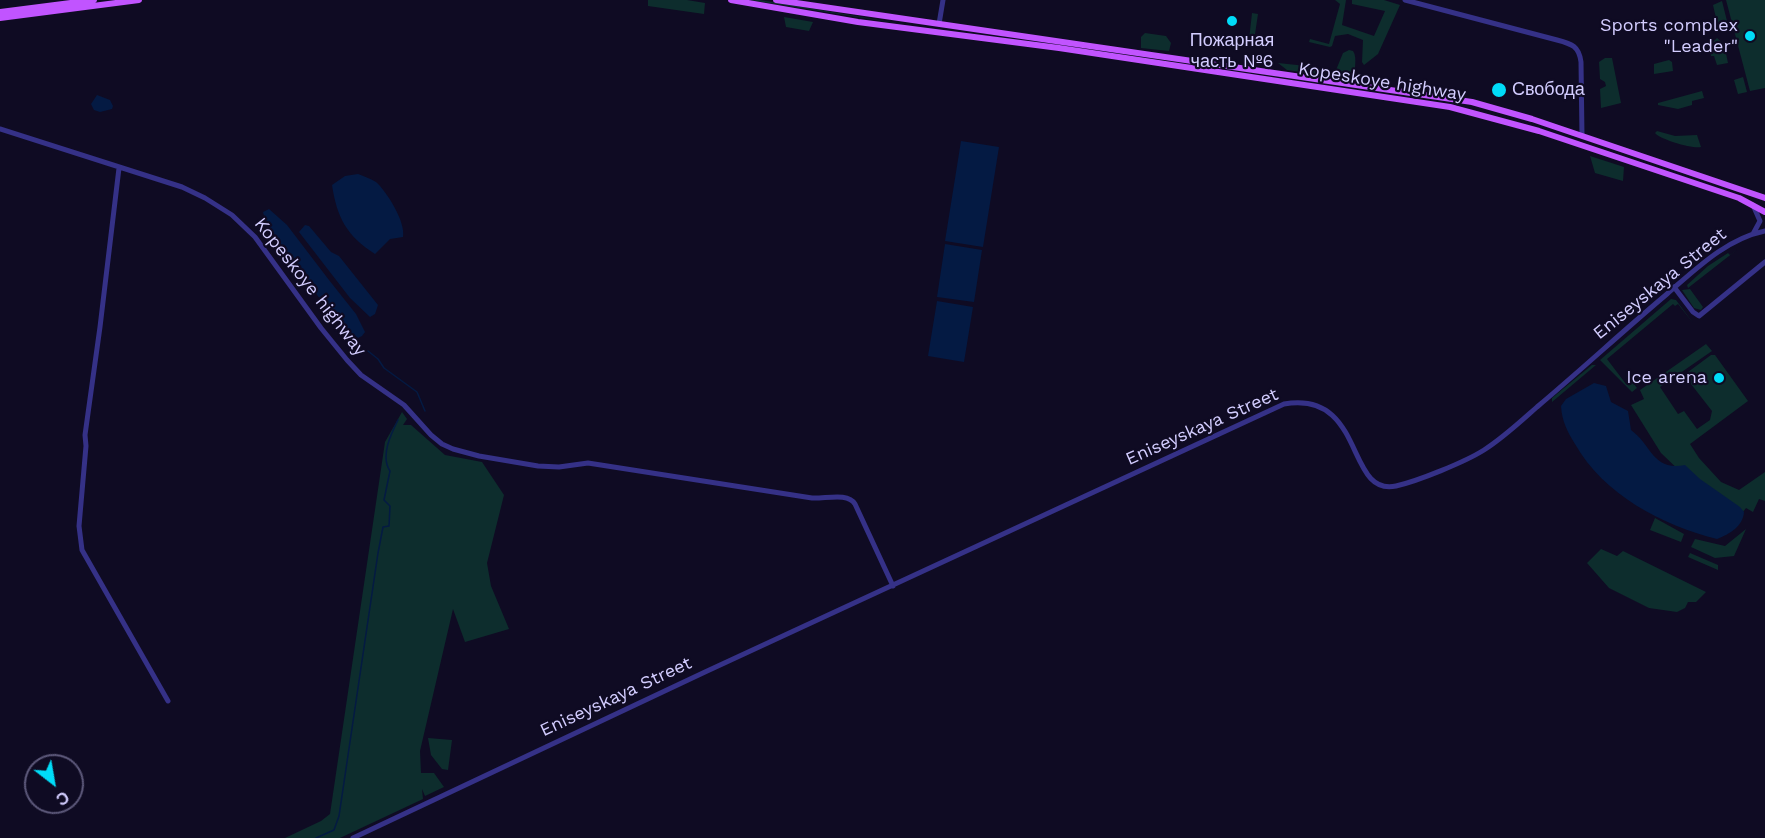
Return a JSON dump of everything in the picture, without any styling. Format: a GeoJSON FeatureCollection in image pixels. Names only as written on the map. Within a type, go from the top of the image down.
{"type":"FeatureCollection","features":[{"type":"Feature","properties":{"kind":"main road"},"geometry":{"type":"LineString","coordinates":[[0,12],[94,0]]}},
{"type":"Feature","properties":{"kind":"main road"},"geometry":{"type":"LineString","coordinates":[[0,18],[139,0]]}},
{"type":"Feature","properties":{"kind":"main road","name":"Kopeskoye highway"},"geometry":{"type":"LineString","coordinates":[[731,0],[858,22],[1186,63]]}},
{"type":"Feature","properties":{"kind":"main road","name":"Kopeskoye highway"},"geometry":{"type":"LineString","coordinates":[[776,0],[1212,67],[1450,107],[1495,118],[1582,146],[1752,204],[1765,212]]}},
{"type":"Feature","properties":{"kind":"main road"},"geometry":{"type":"LineString","coordinates":[[938,32],[939,24]]}},
{"type":"Feature","properties":{"kind":"main road","name":"Kopeskoye highway"},"geometry":{"type":"LineString","coordinates":[[1212,67],[1472,102],[1582,136],[1765,198]]}},
{"type":"Feature","properties":{"kind":"main road"},"geometry":{"type":"LineString","coordinates":[[1582,136],[1582,146]]}},
{"type":"Feature","properties":{"kind":"street"},"geometry":{"type":"LineString","coordinates":[[939,24],[943,0]]}},
{"type":"Feature","properties":{"kind":"street"},"geometry":{"type":"LineString","coordinates":[[1405,0],[1575,46],[1581,62],[1582,136]]}},
{"type":"Feature","properties":{"kind":"street","name":"Kopeskoye highway"},"geometry":{"type":"LineString","coordinates":[[0,129],[182,187],[232,215],[255,237],[321,328],[361,375],[404,405],[431,435],[453,449],[548,467],[588,463],[812,498],[846,496],[855,504],[893,586]]}},
{"type":"Feature","properties":{"kind":"street"},"geometry":{"type":"LineString","coordinates":[[119,168],[100,327],[84,435],[86,446],[79,526],[82,550],[168,701]]}},
{"type":"Feature","properties":{"kind":"street"},"geometry":{"type":"LineString","coordinates":[[1752,204],[1760,221],[1753,234]]}},
{"type":"Feature","properties":{"kind":"street","name":"Eniseyskaya Street"},"geometry":{"type":"LineString","coordinates":[[353,838],[994,537],[1284,404],[1312,403],[1328,410],[1343,428],[1370,479],[1377,485],[1394,486],[1464,460],[1498,440],[1674,287],[1727,246],[1743,237],[1765,233]]}},
{"type":"Feature","properties":{"kind":"street","name":"Eniseyskaya Street"},"geometry":{"type":"LineString","coordinates":[[1743,237],[1765,233]]}},
{"type":"Feature","properties":{"kind":"street"},"geometry":{"type":"LineString","coordinates":[[1674,287],[1693,312],[1699,315],[1765,262]]}},
{"type":"Feature","properties":{"kind":"green space"},"geometry":{"type":"Polygon","coordinates":[[[648,0],[687,0],[705,3],[704,14],[648,6],[648,0]]]}},
{"type":"Feature","properties":{"kind":"green space"},"geometry":{"type":"Polygon","coordinates":[[[750,0],[760,0],[915,26],[750,0]]]}},
{"type":"Feature","properties":{"kind":"green space"},"geometry":{"type":"Polygon","coordinates":[[[1335,0],[1346,0],[1342,25],[1374,36],[1385,11],[1352,4],[1352,0],[1384,0],[1400,5],[1378,54],[1364,65],[1362,62],[1363,40],[1348,34],[1335,36],[1330,47],[1309,42],[1310,39],[1329,44],[1340,4],[1335,0]]]}},
{"type":"Feature","properties":{"kind":"green space","name":"Sports complex \"Leader\""},"geometry":{"type":"Polygon","coordinates":[[[1726,0],[1765,0],[1765,88],[1750,91],[1726,0]]]}},
{"type":"Feature","properties":{"kind":"green space"},"geometry":{"type":"Polygon","coordinates":[[[1722,1],[1728,25],[1718,27],[1713,5],[1722,1]]]}},
{"type":"Feature","properties":{"kind":"green space"},"geometry":{"type":"Polygon","coordinates":[[[1252,13],[1258,14],[1254,41],[1249,40],[1252,13]]]}},
{"type":"Feature","properties":{"kind":"green space"},"geometry":{"type":"Polygon","coordinates":[[[784,17],[813,22],[809,31],[786,27],[784,17]]]}},
{"type":"Feature","properties":{"kind":"green space"},"geometry":{"type":"Polygon","coordinates":[[[1145,33],[1166,36],[1171,43],[1169,51],[1141,48],[1141,37],[1145,33]]]}},
{"type":"Feature","properties":{"kind":"green space"},"geometry":{"type":"Polygon","coordinates":[[[1717,38],[1724,44],[1728,63],[1717,65],[1714,56],[1711,56],[1709,46],[1717,38]]]}},
{"type":"Feature","properties":{"kind":"green space"},"geometry":{"type":"Polygon","coordinates":[[[1353,51],[1355,57],[1356,78],[1354,80],[1334,75],[1343,53],[1353,51]]]}},
{"type":"Feature","properties":{"kind":"green space"},"geometry":{"type":"Polygon","coordinates":[[[1605,58],[1612,58],[1621,103],[1601,108],[1600,89],[1606,86],[1605,82],[1600,79],[1599,62],[1605,58]]]}},
{"type":"Feature","properties":{"kind":"green space"},"geometry":{"type":"Polygon","coordinates":[[[1669,60],[1672,62],[1673,71],[1654,74],[1654,64],[1669,60]]]}},
{"type":"Feature","properties":{"kind":"green space"},"geometry":{"type":"Polygon","coordinates":[[[1278,63],[1316,67],[1318,70],[1315,74],[1287,70],[1278,63]]]}},
{"type":"Feature","properties":{"kind":"green space"},"geometry":{"type":"Polygon","coordinates":[[[1743,77],[1747,92],[1738,94],[1734,80],[1743,77]]]}},
{"type":"Feature","properties":{"kind":"green space"},"geometry":{"type":"Polygon","coordinates":[[[1702,91],[1704,98],[1692,101],[1692,105],[1678,109],[1658,105],[1658,103],[1702,91]]]}},
{"type":"Feature","properties":{"kind":"green space"},"geometry":{"type":"Polygon","coordinates":[[[1657,131],[1675,136],[1697,135],[1701,147],[1691,147],[1670,141],[1658,136],[1655,133],[1657,131]]]}},
{"type":"Feature","properties":{"kind":"green space"},"geometry":{"type":"Polygon","coordinates":[[[1590,156],[1624,167],[1623,181],[1595,173],[1590,156]]]}},
{"type":"Feature","properties":{"kind":"green space"},"geometry":{"type":"Polygon","coordinates":[[[1738,249],[1688,288],[1687,285],[1708,266],[1738,249]]]}},
{"type":"Feature","properties":{"kind":"green space"},"geometry":{"type":"Polygon","coordinates":[[[1690,289],[1703,307],[1701,310],[1694,308],[1682,290],[1690,289]]]}},
{"type":"Feature","properties":{"kind":"green space"},"geometry":{"type":"Polygon","coordinates":[[[1671,299],[1676,300],[1693,323],[1678,304],[1675,306],[1673,304],[1607,359],[1626,384],[1631,380],[1637,388],[1632,392],[1600,360],[1671,299]]]}},
{"type":"Feature","properties":{"kind":"green space"},"geometry":{"type":"Polygon","coordinates":[[[1706,344],[1712,351],[1660,387],[1678,414],[1684,411],[1697,429],[1710,420],[1712,411],[1684,375],[1711,355],[1715,355],[1748,401],[1690,444],[1699,458],[1721,482],[1739,490],[1765,472],[1765,501],[1759,499],[1753,512],[1746,508],[1740,516],[1707,497],[1661,453],[1631,405],[1644,399],[1640,390],[1706,344]]]}},
{"type":"Feature","properties":{"kind":"green space"},"geometry":{"type":"Polygon","coordinates":[[[1592,365],[1596,365],[1552,402],[1552,398],[1592,365]]]}},
{"type":"Feature","properties":{"kind":"green space"},"geometry":{"type":"Polygon","coordinates":[[[402,412],[407,419],[403,425],[411,425],[445,455],[482,462],[504,495],[487,563],[491,586],[509,629],[465,642],[453,609],[420,751],[421,773],[434,773],[444,787],[425,796],[422,789],[423,799],[340,838],[285,838],[321,821],[330,814],[385,442],[402,412]]]}},
{"type":"Feature","properties":{"kind":"green space"},"geometry":{"type":"Polygon","coordinates":[[[1655,518],[1684,534],[1681,542],[1650,530],[1655,518]]]}},
{"type":"Feature","properties":{"kind":"green space"},"geometry":{"type":"Polygon","coordinates":[[[1746,529],[1734,556],[1715,558],[1691,547],[1695,539],[1725,546],[1746,529]]]}},
{"type":"Feature","properties":{"kind":"green space"},"geometry":{"type":"Polygon","coordinates":[[[1601,549],[1617,556],[1623,551],[1706,592],[1696,602],[1688,602],[1685,608],[1677,612],[1649,608],[1609,588],[1587,563],[1601,549]]]}},
{"type":"Feature","properties":{"kind":"green space"},"geometry":{"type":"Polygon","coordinates":[[[1690,553],[1718,565],[1718,570],[1688,557],[1690,553]]]}},
{"type":"Feature","properties":{"kind":"green space"},"geometry":{"type":"Polygon","coordinates":[[[428,738],[452,740],[448,770],[442,769],[431,755],[428,738]]]}},
{"type":"Feature","properties":{"kind":"water"},"geometry":{"type":"Polygon","coordinates":[[[97,95],[110,100],[112,109],[100,112],[94,110],[91,104],[97,95]]]}},
{"type":"Feature","properties":{"kind":"water"},"geometry":{"type":"Polygon","coordinates":[[[961,141],[999,147],[983,247],[945,241],[961,141]]]}},
{"type":"Feature","properties":{"kind":"water"},"geometry":{"type":"Polygon","coordinates":[[[358,174],[376,182],[390,200],[402,223],[403,237],[390,239],[375,254],[350,233],[340,217],[334,197],[332,185],[345,176],[358,174]]]}},
{"type":"Feature","properties":{"kind":"water"},"geometry":{"type":"Polygon","coordinates":[[[269,209],[287,225],[356,314],[365,332],[362,336],[358,338],[344,326],[309,284],[266,223],[263,212],[269,209]]]}},
{"type":"Feature","properties":{"kind":"water"},"geometry":{"type":"Polygon","coordinates":[[[305,225],[309,226],[331,252],[339,256],[378,305],[375,314],[370,317],[350,298],[299,232],[305,225]]]}},
{"type":"Feature","properties":{"kind":"water"},"geometry":{"type":"Polygon","coordinates":[[[945,244],[982,250],[974,302],[937,297],[945,244]]]}},
{"type":"Feature","properties":{"kind":"water"},"geometry":{"type":"Polygon","coordinates":[[[937,301],[973,307],[964,362],[928,356],[937,301]]]}},
{"type":"Feature","properties":{"kind":"water"},"geometry":{"type":"Polygon","coordinates":[[[1594,383],[1606,386],[1611,402],[1628,411],[1631,430],[1659,461],[1674,466],[1685,465],[1700,479],[1740,507],[1744,512],[1743,517],[1735,529],[1717,539],[1696,533],[1636,505],[1602,478],[1575,444],[1564,421],[1561,406],[1566,399],[1594,383]]]}},
{"type":"Feature","properties":{"kind":"waterway"},"geometry":{"type":"LineString","coordinates":[[368,351],[384,368],[417,392],[425,411]]}},
{"type":"Feature","properties":{"kind":"waterway"},"geometry":{"type":"LineString","coordinates":[[316,838],[334,830],[339,816],[378,553],[383,527],[389,526],[390,506],[384,500],[390,471],[386,452],[398,420]]}},
{"type":"Feature","properties":{"kind":"place","name":"Пожарная часть №6"},"geometry":{"type":"Point","coordinates":[1232,21]}},
{"type":"Feature","properties":{"kind":"place","name":"Sports complex \"Leader\""},"geometry":{"type":"Point","coordinates":[1750,36]}},
{"type":"Feature","properties":{"kind":"place","name":"Свобода"},"geometry":{"type":"Point","coordinates":[1499,90]}},
{"type":"Feature","properties":{"kind":"place","name":"Ice arena"},"geometry":{"type":"Point","coordinates":[1719,378]}}]}
